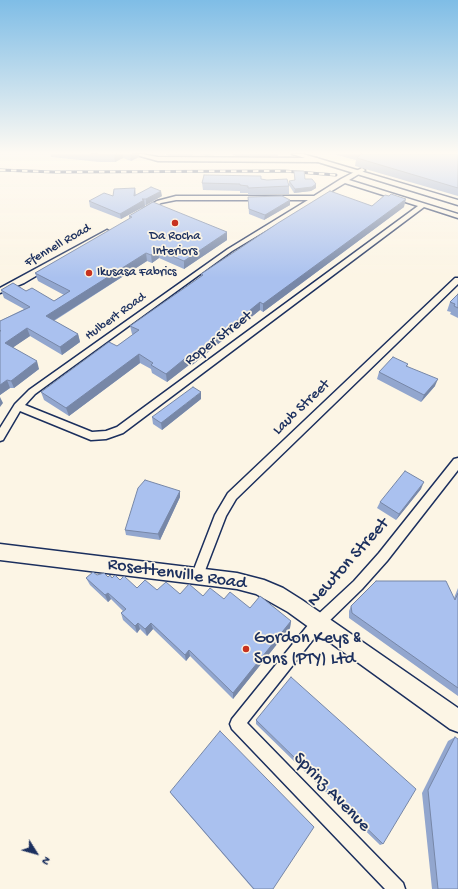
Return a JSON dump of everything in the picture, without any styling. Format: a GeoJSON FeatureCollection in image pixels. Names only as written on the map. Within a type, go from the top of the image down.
{"type":"FeatureCollection","features":[{"type":"Feature","properties":{"kind":"main road","name":"Rosettenville Road"},"geometry":{"type":"LineString","coordinates":[[0,552],[237,581],[258,586],[276,594],[458,720]]}},
{"type":"Feature","properties":{"kind":"street","name":"Hulbert Road"},"geometry":{"type":"LineString","coordinates":[[0,437],[18,406],[32,392],[223,255],[317,195]]}},
{"type":"Feature","properties":{"kind":"street"},"geometry":{"type":"LineString","coordinates":[[394,195],[458,216]]}},
{"type":"Feature","properties":{"kind":"street"},"geometry":{"type":"LineString","coordinates":[[436,195],[458,204]]}},
{"type":"Feature","properties":{"kind":"street"},"geometry":{"type":"LineString","coordinates":[[439,195],[458,200]]}},
{"type":"Feature","properties":{"kind":"street"},"geometry":{"type":"LineString","coordinates":[[138,214],[159,202],[176,198],[313,198]]}},
{"type":"Feature","properties":{"kind":"street","name":"Roper Street"},"geometry":{"type":"LineString","coordinates":[[18,406],[91,436],[106,435],[120,430],[422,204]]}},
{"type":"Feature","properties":{"kind":"street","name":"Ffennell Road"},"geometry":{"type":"LineString","coordinates":[[0,291],[21,281],[110,230]]}},
{"type":"Feature","properties":{"kind":"street","name":"Laub Street"},"geometry":{"type":"LineString","coordinates":[[197,577],[220,515],[232,496],[458,280]]}},
{"type":"Feature","properties":{"kind":"street","name":"Newton Street"},"geometry":{"type":"LineString","coordinates":[[237,724],[318,623],[358,585],[383,557],[458,462]]}},
{"type":"Feature","properties":{"kind":"street","name":"Sprinz Avenue"},"geometry":{"type":"LineString","coordinates":[[237,724],[397,889]]}},
{"type":"Feature","properties":{"kind":"building"},"geometry":{"type":"Polygon","coordinates":[[[99,195],[153,195],[146,199],[142,199],[144,200],[120,214],[89,201],[99,195]]]}},
{"type":"Feature","properties":{"kind":"building"},"geometry":{"type":"Polygon","coordinates":[[[323,195],[343,195],[372,206],[384,195],[395,195],[406,199],[263,304],[260,302],[191,358],[188,356],[166,374],[151,365],[153,363],[139,354],[66,408],[41,392],[109,342],[117,346],[139,330],[130,326],[203,275],[201,274],[323,195]]]}},
{"type":"Feature","properties":{"kind":"building"},"geometry":{"type":"Polygon","coordinates":[[[282,196],[290,200],[265,215],[249,209],[248,197],[282,196]]]}},
{"type":"Feature","properties":{"kind":"building"},"geometry":{"type":"Polygon","coordinates":[[[153,202],[227,232],[184,261],[158,250],[151,255],[146,253],[46,316],[78,334],[60,347],[27,328],[5,343],[37,361],[11,381],[7,380],[0,385],[0,321],[30,307],[1,290],[13,283],[26,291],[32,288],[54,301],[70,291],[35,273],[132,217],[129,216],[153,202]]]}},
{"type":"Feature","properties":{"kind":"building"},"geometry":{"type":"Polygon","coordinates":[[[458,294],[458,308],[454,306],[455,304],[450,302],[458,294]]]}},
{"type":"Feature","properties":{"kind":"building"},"geometry":{"type":"Polygon","coordinates":[[[393,357],[408,364],[406,366],[438,379],[424,395],[379,372],[393,357]]]}},
{"type":"Feature","properties":{"kind":"building"},"geometry":{"type":"Polygon","coordinates":[[[193,387],[201,392],[161,423],[152,417],[193,387]]]}},
{"type":"Feature","properties":{"kind":"building"},"geometry":{"type":"Polygon","coordinates":[[[405,471],[424,482],[399,514],[380,502],[405,471]]]}},
{"type":"Feature","properties":{"kind":"building"},"geometry":{"type":"Polygon","coordinates":[[[145,480],[180,491],[158,534],[125,530],[138,488],[145,480]]]}},
{"type":"Feature","properties":{"kind":"building"},"geometry":{"type":"Polygon","coordinates":[[[93,572],[97,575],[104,573],[108,577],[110,575],[112,578],[115,575],[120,580],[124,576],[137,588],[145,580],[157,590],[166,582],[180,594],[189,584],[203,596],[210,588],[224,599],[230,592],[250,608],[260,596],[291,621],[233,693],[189,650],[185,655],[151,623],[145,629],[138,623],[135,626],[121,613],[126,609],[108,593],[105,595],[86,578],[93,572]]]}},
{"type":"Feature","properties":{"kind":"building"},"geometry":{"type":"Polygon","coordinates":[[[376,581],[446,581],[455,600],[458,593],[458,688],[352,613],[351,606],[376,581]]]}},
{"type":"Feature","properties":{"kind":"building"},"geometry":{"type":"Polygon","coordinates":[[[291,677],[416,789],[383,844],[256,720],[291,677]]]}},
{"type":"Feature","properties":{"kind":"building"},"geometry":{"type":"Polygon","coordinates":[[[220,731],[314,827],[273,889],[254,889],[170,792],[220,731]]]}},
{"type":"Feature","properties":{"kind":"building"},"geometry":{"type":"Polygon","coordinates":[[[455,737],[458,739],[458,889],[438,889],[428,790],[455,737]]]}},
{"type":"Feature","properties":{"kind":"place","name":"Da Rocha Interiors"},"geometry":{"type":"Point","coordinates":[175,223]}},
{"type":"Feature","properties":{"kind":"place","name":"Ikusasa Fabrics"},"geometry":{"type":"Point","coordinates":[89,273]}},
{"type":"Feature","properties":{"kind":"place","name":"Gordon Keys & Sons (PTY) Ltd"},"geometry":{"type":"Point","coordinates":[246,649]}}]}
